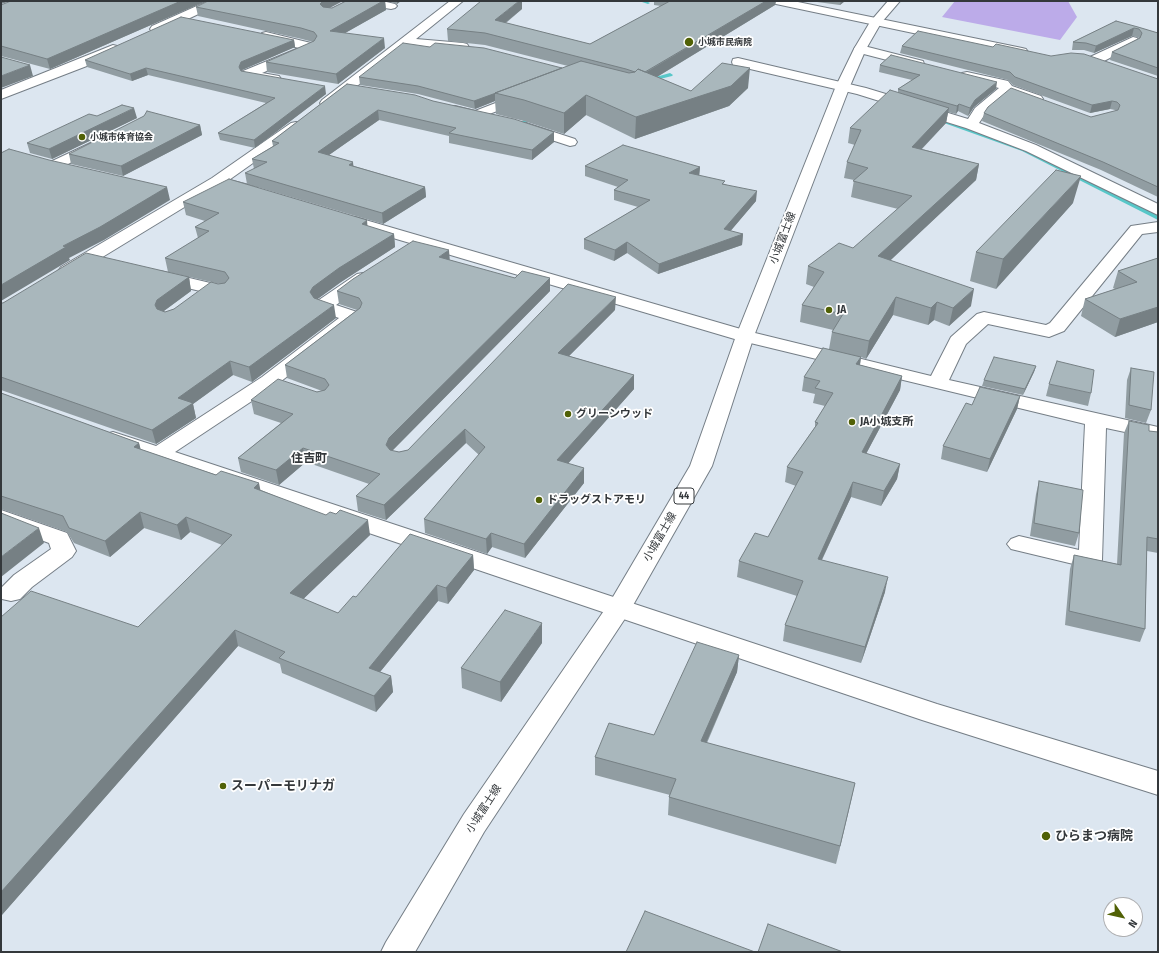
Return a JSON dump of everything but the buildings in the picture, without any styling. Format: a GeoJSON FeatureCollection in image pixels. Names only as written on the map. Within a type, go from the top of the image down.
{"type":"FeatureCollection","features":[{"type":"Feature","properties":{"kind":"street"},"geometry":{"type":"LineString","coordinates":[[146,33],[218,1]]}},
{"type":"Feature","properties":{"kind":"street"},"geometry":{"type":"LineString","coordinates":[[361,1],[391,6]]}},
{"type":"Feature","properties":{"kind":"street"},"geometry":{"type":"LineString","coordinates":[[54,279],[87,259],[181,195],[217,181],[267,148],[457,1]]}},
{"type":"Feature","properties":{"kind":"street"},"geometry":{"type":"LineString","coordinates":[[776,1],[1035,55]]}},
{"type":"Feature","properties":{"kind":"street","name":"小城富士線"},"geometry":{"type":"LineString","coordinates":[[397,952],[474,823],[619,608],[701,466],[745,336],[843,86],[860,49],[876,22],[894,1]]}},
{"type":"Feature","properties":{"kind":"street"},"geometry":{"type":"LineString","coordinates":[[181,18],[204,23]]}},
{"type":"Feature","properties":{"kind":"street"},"geometry":{"type":"LineString","coordinates":[[257,34],[312,47],[248,74],[287,81]]}},
{"type":"Feature","properties":{"kind":"street"},"geometry":{"type":"LineString","coordinates":[[404,42],[478,49]]}},
{"type":"Feature","properties":{"kind":"street"},"geometry":{"type":"LineString","coordinates":[[1109,65],[1089,58],[1132,42]]}},
{"type":"Feature","properties":{"kind":"street"},"geometry":{"type":"LineString","coordinates":[[1,95],[87,61],[126,43]]}},
{"type":"Feature","properties":{"kind":"street"},"geometry":{"type":"LineString","coordinates":[[860,49],[929,66]]}},
{"type":"Feature","properties":{"kind":"street"},"geometry":{"type":"LineString","coordinates":[[738,62],[843,86],[971,125],[1031,148],[1158,210]]}},
{"type":"Feature","properties":{"kind":"street"},"geometry":{"type":"LineString","coordinates":[[30,69],[51,75]]}},
{"type":"Feature","properties":{"kind":"street"},"geometry":{"type":"LineString","coordinates":[[951,72],[1003,84],[1007,89],[1047,104]]}},
{"type":"Feature","properties":{"kind":"street"},"geometry":{"type":"LineString","coordinates":[[326,88],[368,91]]}},
{"type":"Feature","properties":{"kind":"street"},"geometry":{"type":"LineString","coordinates":[[971,125],[980,111],[1007,89]]}},
{"type":"Feature","properties":{"kind":"street"},"geometry":{"type":"LineString","coordinates":[[476,114],[536,92]]}},
{"type":"Feature","properties":{"kind":"street"},"geometry":{"type":"LineString","coordinates":[[439,106],[498,120]]}},
{"type":"Feature","properties":{"kind":"street"},"geometry":{"type":"LineString","coordinates":[[512,123],[570,142]]}},
{"type":"Feature","properties":{"kind":"street"},"geometry":{"type":"LineString","coordinates":[[76,171],[46,164],[107,139]]}},
{"type":"Feature","properties":{"kind":"street"},"geometry":{"type":"LineString","coordinates":[[217,181],[268,195]]}},
{"type":"Feature","properties":{"kind":"street"},"geometry":{"type":"LineString","coordinates":[[338,217],[419,242],[569,284],[745,336],[937,383],[1158,433]]}},
{"type":"Feature","properties":{"kind":"street"},"geometry":{"type":"LineString","coordinates":[[937,383],[958,341],[984,318],[1049,331],[1057,327],[1137,230],[1158,227]]}},
{"type":"Feature","properties":{"kind":"street"},"geometry":{"type":"LineString","coordinates":[[400,254],[419,242]]}},
{"type":"Feature","properties":{"kind":"street"},"geometry":{"type":"LineString","coordinates":[[87,259],[110,264]]}},
{"type":"Feature","properties":{"kind":"street"},"geometry":{"type":"LineString","coordinates":[[158,454],[269,381],[353,317],[322,306],[380,267]]}},
{"type":"Feature","properties":{"kind":"street"},"geometry":{"type":"LineString","coordinates":[[141,272],[216,289],[192,301]]}},
{"type":"Feature","properties":{"kind":"street"},"geometry":{"type":"LineString","coordinates":[[553,301],[569,284]]}},
{"type":"Feature","properties":{"kind":"street"},"geometry":{"type":"LineString","coordinates":[[269,381],[291,388]]}},
{"type":"Feature","properties":{"kind":"street"},"geometry":{"type":"LineString","coordinates":[[1019,544],[1090,560],[1096,420]]}},
{"type":"Feature","properties":{"kind":"street"},"geometry":{"type":"LineString","coordinates":[[91,430],[158,454],[932,713],[1158,783]]}},
{"type":"Feature","properties":{"kind":"street"},"geometry":{"type":"LineString","coordinates":[[1,517],[60,538],[64,551],[23,582],[11,594]]}},
{"type":"Feature","properties":{"kind":"shaded area"},"geometry":{"type":"Polygon","coordinates":[[[955,1],[1068,1],[1077,17],[1060,40],[942,17],[955,1]]]}},
{"type":"Feature","properties":{"kind":"waterway"},"geometry":{"type":"LineString","coordinates":[[641,1],[648,3]]}},
{"type":"Feature","properties":{"kind":"waterway"},"geometry":{"type":"LineString","coordinates":[[648,80],[670,75]]}},
{"type":"Feature","properties":{"kind":"waterway"},"geometry":{"type":"LineString","coordinates":[[523,122],[537,117]]}},
{"type":"Feature","properties":{"kind":"waterway"},"geometry":{"type":"LineString","coordinates":[[935,118],[1024,150],[1158,218]]}},
{"type":"Feature","properties":{"kind":"place","name":"小城市民病院"},"geometry":{"type":"Point","coordinates":[689,42]}},
{"type":"Feature","properties":{"kind":"place","name":"小城市体育協会"},"geometry":{"type":"Point","coordinates":[82,137]}},
{"type":"Feature","properties":{"kind":"place","name":"JA"},"geometry":{"type":"Point","coordinates":[829,310]}},
{"type":"Feature","properties":{"kind":"place","name":"グリーンウッド"},"geometry":{"type":"Point","coordinates":[568,414]}},
{"type":"Feature","properties":{"kind":"place","name":"JA小城支所"},"geometry":{"type":"Point","coordinates":[852,422]}},
{"type":"Feature","properties":{"kind":"place","name":"ドラッグストアモリ"},"geometry":{"type":"Point","coordinates":[539,500]}},
{"type":"Feature","properties":{"kind":"place","name":"スーパーモリナガ"},"geometry":{"type":"Point","coordinates":[223,786]}},
{"type":"Feature","properties":{"kind":"place","name":"ひらまつ病院"},"geometry":{"type":"Point","coordinates":[1046,836]}},
{"type":"Feature","properties":{"kind":"district","name":"住吉町"},"geometry":{"type":"Point","coordinates":[309,459]}}]}
